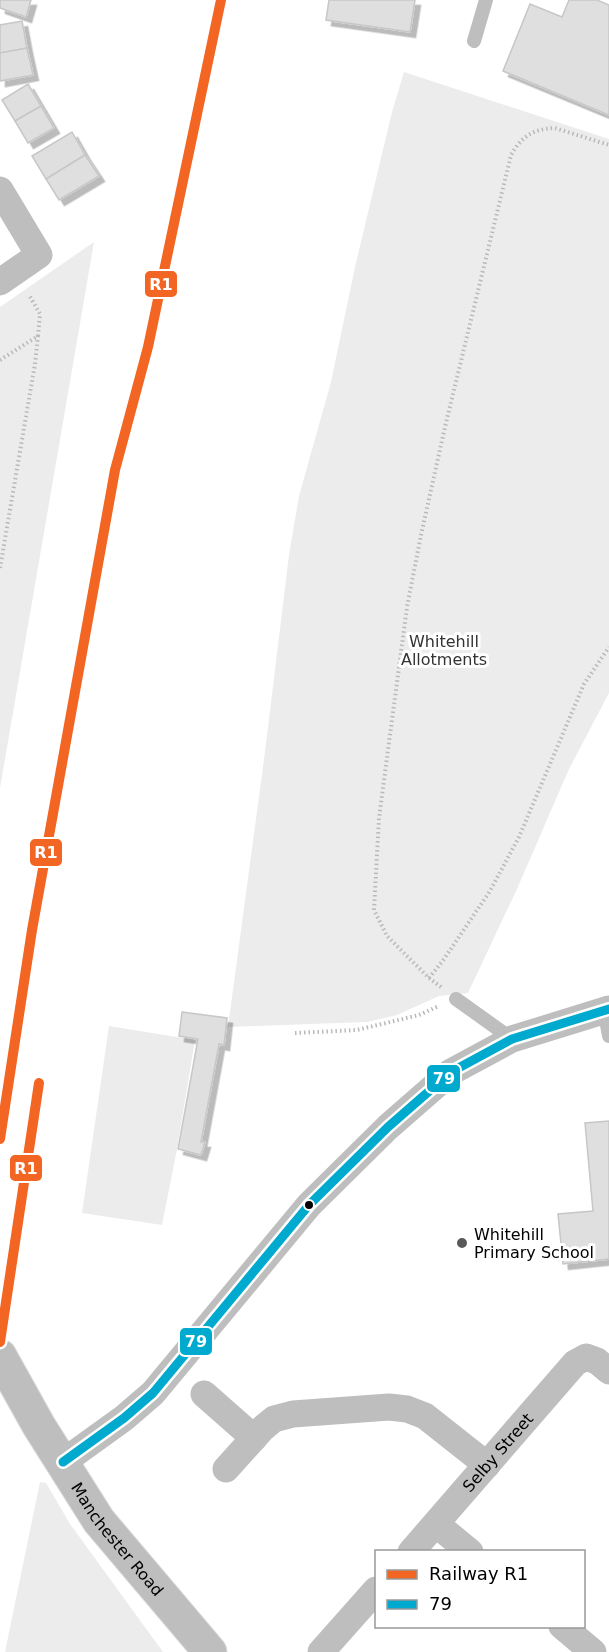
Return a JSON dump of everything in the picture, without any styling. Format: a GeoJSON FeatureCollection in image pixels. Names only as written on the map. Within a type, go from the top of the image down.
{"type":"FeatureCollection","features":[{"type":"Feature","properties":{"kind":"main road","name":"Manchester Road"},"geometry":{"type":"LineString","coordinates":[[0,1356],[39,1426],[99,1521],[210,1652]]}},
{"type":"Feature","properties":{"kind":"street"},"geometry":{"type":"LineString","coordinates":[[0,190],[39,255],[7,277]]}},
{"type":"Feature","properties":{"kind":"street"},"geometry":{"type":"LineString","coordinates":[[63,1462],[124,1418],[153,1393],[309,1205],[388,1127],[451,1072],[513,1039],[606,1009]]}},
{"type":"Feature","properties":{"kind":"street","name":"Selby Street"},"geometry":{"type":"LineString","coordinates":[[412,1550],[575,1363],[598,1364]]}},
{"type":"Feature","properties":{"kind":"street"},"geometry":{"type":"LineString","coordinates":[[204,1394],[254,1438]]}},
{"type":"Feature","properties":{"kind":"street"},"geometry":{"type":"LineString","coordinates":[[226,1469],[267,1423],[283,1415],[398,1407],[425,1416],[487,1465]]}},
{"type":"Feature","properties":{"kind":"street"},"geometry":{"type":"LineString","coordinates":[[436,1524],[469,1550]]}},
{"type":"Feature","properties":{"kind":"street"},"geometry":{"type":"LineString","coordinates":[[321,1652],[375,1591]]}},
{"type":"Feature","properties":{"kind":"street"},"geometry":{"type":"LineString","coordinates":[[564,1628],[593,1652]]}},
{"type":"Feature","properties":{"kind":"lane"},"geometry":{"type":"LineString","coordinates":[[474,41],[486,0]]}},
{"type":"Feature","properties":{"kind":"lane"},"geometry":{"type":"LineString","coordinates":[[456,999],[513,1039]]}},
{"type":"Feature","properties":{"kind":"lane"},"geometry":{"type":"LineString","coordinates":[[606,1009],[609,1036]]}},
{"type":"Feature","properties":{"kind":"path"},"geometry":{"type":"LineString","coordinates":[[609,145],[555,128],[547,128],[530,132],[511,155],[455,382],[423,525],[407,607],[382,794],[374,910],[387,936],[429,978],[490,891],[519,837],[584,684],[609,647]]}},
{"type":"Feature","properties":{"kind":"path"},"geometry":{"type":"LineString","coordinates":[[0,568],[35,364],[40,314],[7,277]]}},
{"type":"Feature","properties":{"kind":"path"},"geometry":{"type":"LineString","coordinates":[[0,360],[38,336]]}},
{"type":"Feature","properties":{"kind":"path"},"geometry":{"type":"LineString","coordinates":[[295,1033],[357,1030],[419,1015],[456,999]]}},
{"type":"Feature","properties":{"kind":"green space","name":"Whitehill Allotments"},"geometry":{"type":"Polygon","coordinates":[[[404,72],[609,139],[609,693],[569,769],[517,889],[468,993],[439,996],[397,1015],[367,1022],[228,1027],[289,555],[299,496],[331,382],[355,267],[392,112],[404,72]]]}},
{"type":"Feature","properties":{"kind":"green space"},"geometry":{"type":"Polygon","coordinates":[[[94,242],[0,788],[0,307],[94,242]]]}},
{"type":"Feature","properties":{"kind":"green space"},"geometry":{"type":"Polygon","coordinates":[[[109,1026],[195,1040],[162,1225],[82,1213],[109,1026]]]}},
{"type":"Feature","properties":{"kind":"green space"},"geometry":{"type":"Polygon","coordinates":[[[40,1482],[46,1483],[70,1524],[163,1652],[5,1652],[40,1482]]]}},
{"type":"Feature","properties":{"kind":"building"},"geometry":{"type":"Polygon","coordinates":[[[0,0],[31,0],[26,17],[0,8],[0,0]]]}},
{"type":"Feature","properties":{"kind":"building"},"geometry":{"type":"Polygon","coordinates":[[[329,0],[415,0],[410,32],[326,20],[329,0]]]}},
{"type":"Feature","properties":{"kind":"building"},"geometry":{"type":"Polygon","coordinates":[[[569,0],[597,0],[609,5],[609,115],[503,71],[530,4],[562,17],[569,0]]]}},
{"type":"Feature","properties":{"kind":"building"},"geometry":{"type":"Polygon","coordinates":[[[22,21],[27,48],[0,53],[0,25],[22,21]]]}},
{"type":"Feature","properties":{"kind":"building"},"geometry":{"type":"Polygon","coordinates":[[[27,48],[33,75],[0,81],[0,53],[27,48]]]}},
{"type":"Feature","properties":{"kind":"building"},"geometry":{"type":"Polygon","coordinates":[[[28,84],[41,106],[15,121],[2,100],[28,84]]]}},
{"type":"Feature","properties":{"kind":"building"},"geometry":{"type":"Polygon","coordinates":[[[41,106],[54,128],[28,143],[15,121],[41,106]]]}},
{"type":"Feature","properties":{"kind":"building"},"geometry":{"type":"Polygon","coordinates":[[[72,132],[85,155],[46,179],[32,156],[72,132]]]}},
{"type":"Feature","properties":{"kind":"building"},"geometry":{"type":"Polygon","coordinates":[[[85,155],[99,176],[59,200],[46,179],[85,155]]]}},
{"type":"Feature","properties":{"kind":"building"},"geometry":{"type":"Polygon","coordinates":[[[182,1012],[227,1018],[224,1045],[219,1044],[201,1142],[205,1142],[201,1155],[178,1149],[198,1039],[179,1036],[182,1012]]]}},
{"type":"Feature","properties":{"kind":"building"},"geometry":{"type":"Polygon","coordinates":[[[609,1121],[609,1259],[563,1264],[558,1214],[593,1211],[585,1123],[609,1121]]]}},
{"type":"Feature","properties":{"kind":"rail line","name":"R1"},"geometry":{"type":"LineString","coordinates":[[0,1139],[32,930],[115,470],[148,347],[221,0]]}},
{"type":"Feature","properties":{"kind":"rail line","name":"R1"},"geometry":{"type":"LineString","coordinates":[[0,1342],[39,1083]]}},
{"type":"Feature","properties":{"kind":"transit line","name":"79"},"geometry":{"type":"LineString","coordinates":[[63,1462],[124,1418],[153,1393],[309,1205],[388,1127],[451,1072],[512,1039],[609,1009]]}},
{"type":"Feature","properties":{"kind":"place","name":"Whitehill Primary School"},"geometry":{"type":"Point","coordinates":[462,1243]}}]}
